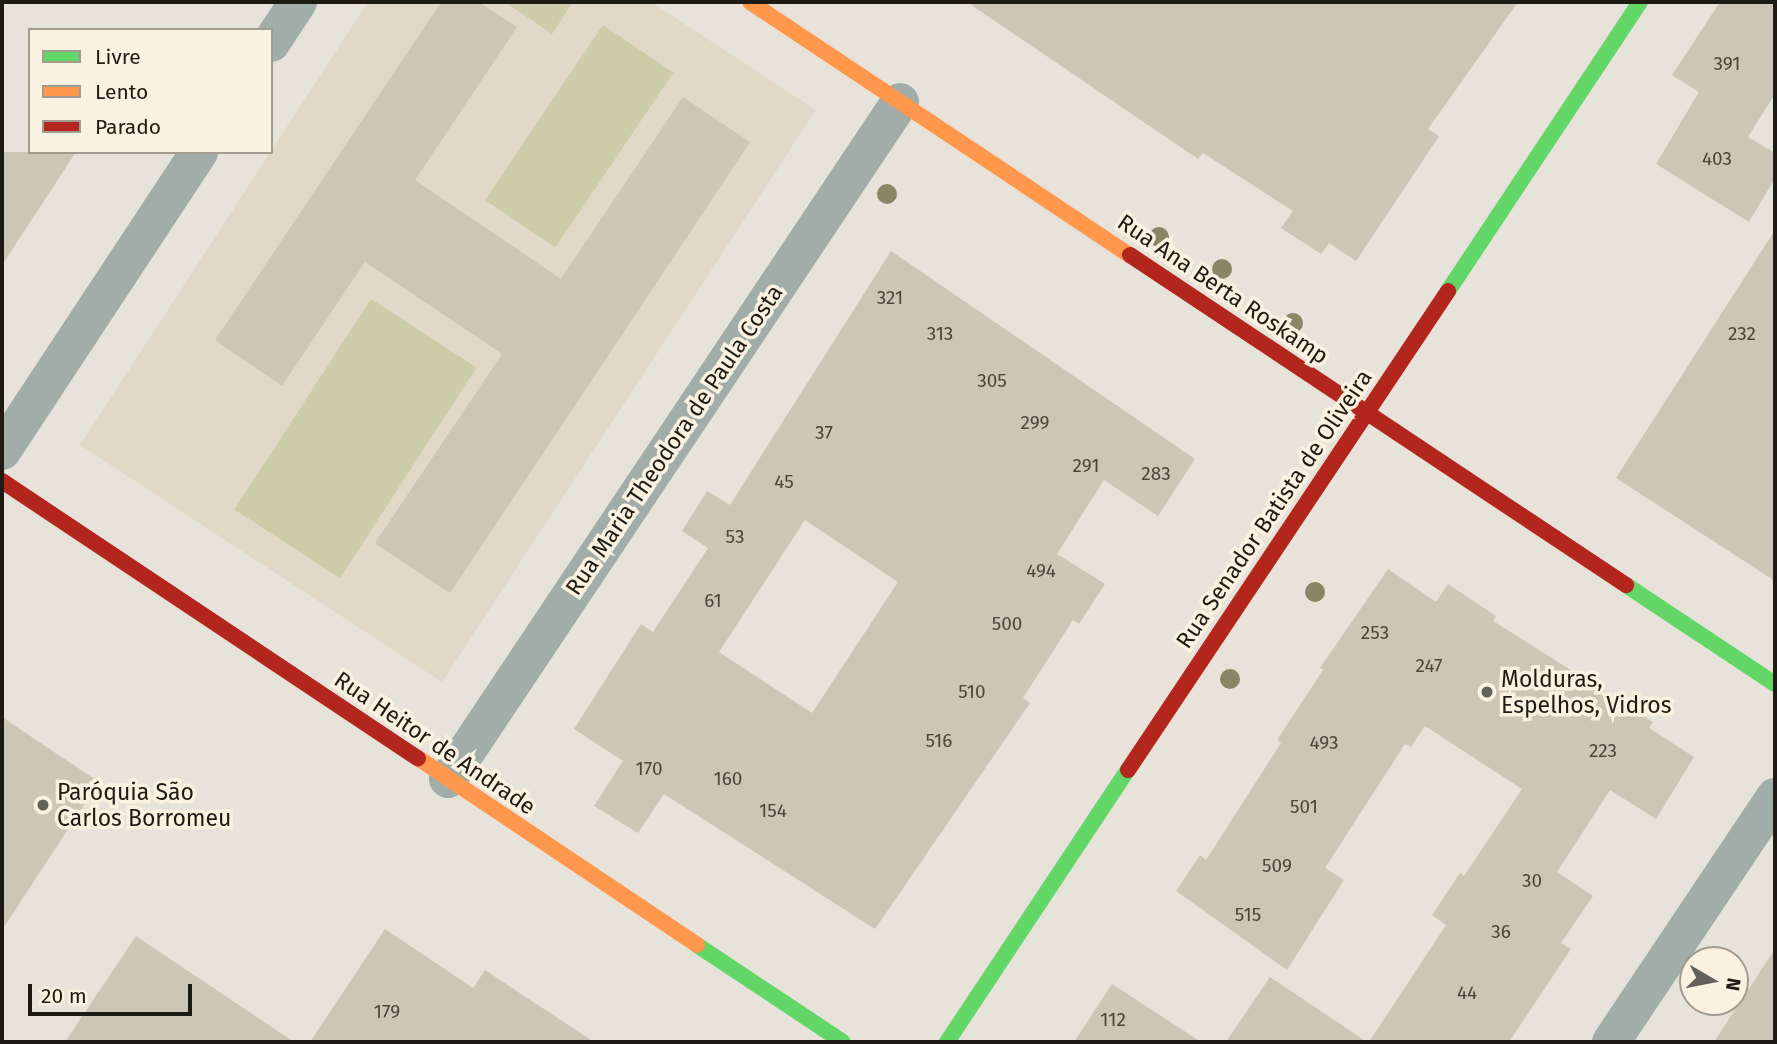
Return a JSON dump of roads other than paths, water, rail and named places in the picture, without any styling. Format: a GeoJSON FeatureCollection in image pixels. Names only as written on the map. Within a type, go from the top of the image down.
{"type":"FeatureCollection","features":[{"type":"Feature","properties":{"kind":"street"},"geometry":{"type":"LineString","coordinates":[[273,40],[299,2]]}},
{"type":"Feature","properties":{"kind":"street","name":"Rua Ana Berta Roskamp"},"geometry":{"type":"LineString","coordinates":[[750,2],[1775,684]]}},
{"type":"Feature","properties":{"kind":"street","name":"Rua Senador Batista de Oliveira"},"geometry":{"type":"LineString","coordinates":[[947,1042],[1640,2]]}},
{"type":"Feature","properties":{"kind":"street","name":"Rua Maria Theodora de Paula Costa"},"geometry":{"type":"LineString","coordinates":[[448,779],[900,102]]}},
{"type":"Feature","properties":{"kind":"street"},"geometry":{"type":"LineString","coordinates":[[2,451],[198,154]]}},
{"type":"Feature","properties":{"kind":"street","name":"Rua Heitor de Andrade"},"geometry":{"type":"LineString","coordinates":[[2,481],[844,1042]]}},
{"type":"Feature","properties":{"kind":"street"},"geometry":{"type":"LineString","coordinates":[[1611,1042],[1775,797]]}},
{"type":"Feature","properties":{"kind":"place","name":"Molduras, Espelhos, Vidros"},"geometry":{"type":"Point","coordinates":[1487,692]}},
{"type":"Feature","properties":{"kind":"place","name":"Paróquia São Carlos Borromeu"},"geometry":{"type":"Point","coordinates":[43,805]}}]}
